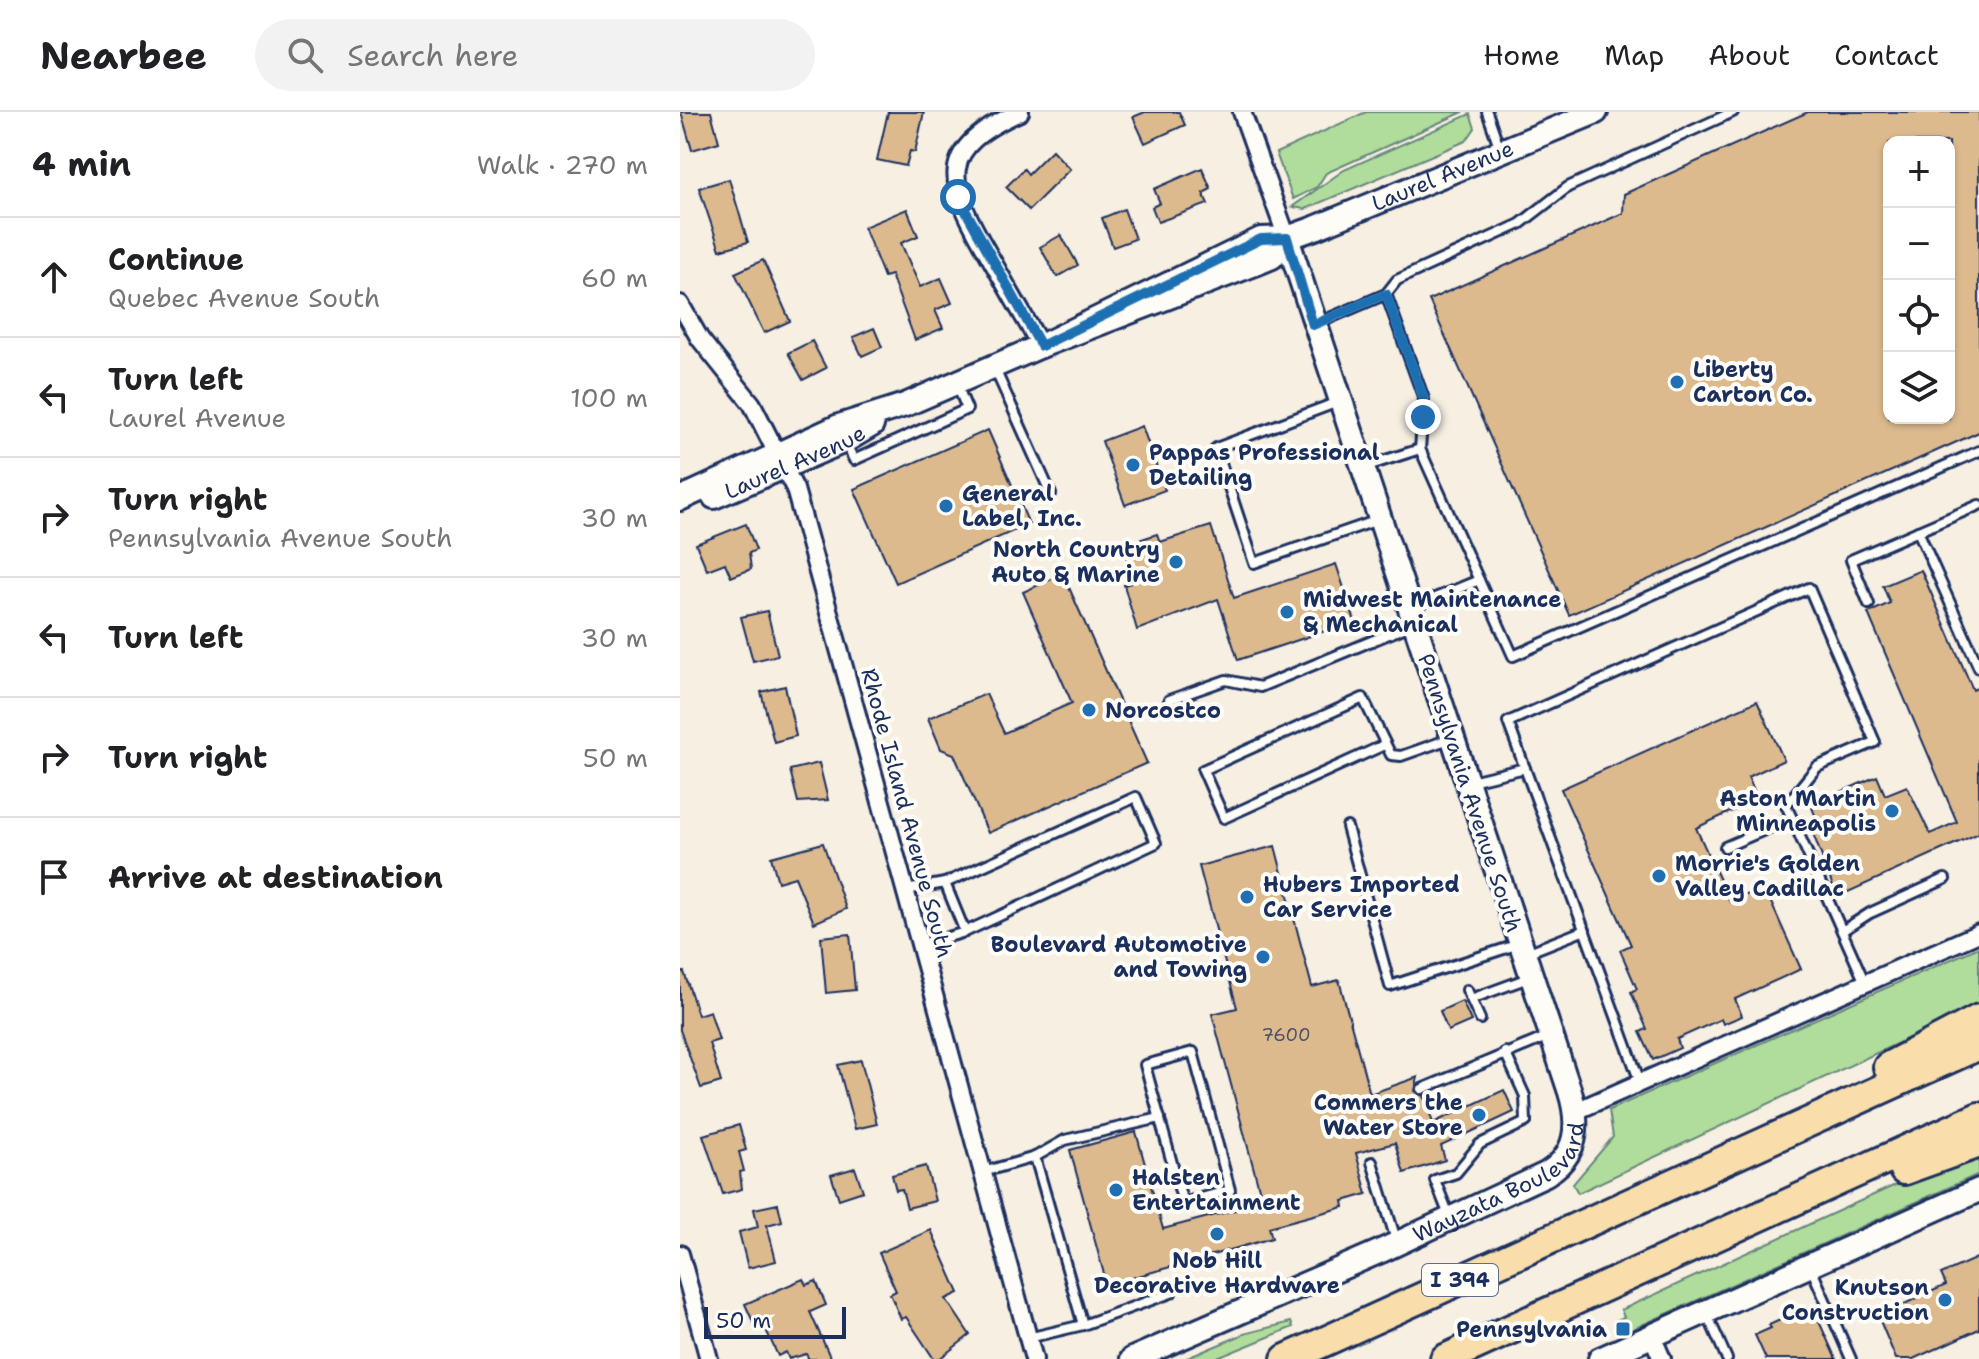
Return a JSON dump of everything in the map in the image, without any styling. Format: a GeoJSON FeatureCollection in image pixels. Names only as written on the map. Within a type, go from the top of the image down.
{"type":"FeatureCollection","features":[{"type":"Feature","properties":{"kind":"highway"},"geometry":{"type":"LineString","coordinates":[[1634,1202],[1979,1019]]}},
{"type":"Feature","properties":{"kind":"highway","name":"I 394"},"geometry":{"type":"LineString","coordinates":[[1286,1359],[1979,1045]]}},
{"type":"Feature","properties":{"kind":"highway"},"geometry":{"type":"LineString","coordinates":[[1445,1359],[1741,1228],[1979,1117]]}},
{"type":"Feature","properties":{"kind":"highway"},"geometry":{"type":"LineString","coordinates":[[1741,1228],[1979,1143]]}},
{"type":"Feature","properties":{"kind":"street"},"geometry":{"type":"LineString","coordinates":[[1020,112],[975,136],[960,159],[956,187],[962,208],[1041,346]]}},
{"type":"Feature","properties":{"kind":"street","name":"Pennsylvania Avenue South"},"geometry":{"type":"LineString","coordinates":[[1242,112],[1287,238],[1313,325],[1576,1111]]}},
{"type":"Feature","properties":{"kind":"street","name":"Laurel Avenue"},"geometry":{"type":"LineString","coordinates":[[680,512],[839,426],[905,405],[994,367],[1261,239],[1287,238],[1596,112]]}},
{"type":"Feature","properties":{"kind":"street","name":"Rhode Island Avenue South"},"geometry":{"type":"LineString","coordinates":[[680,304],[700,339],[752,404],[782,459],[804,517],[1034,1359]]}},
{"type":"Feature","properties":{"kind":"street","name":"Laurel Avenue"},"geometry":{"type":"LineString","coordinates":[[680,499],[782,459],[845,441],[905,405]]}},
{"type":"Feature","properties":{"kind":"street","name":"Wayzata Boulevard"},"geometry":{"type":"LineString","coordinates":[[1132,1359],[1397,1244],[1558,1166],[1574,1144],[1576,1111],[1979,933]]}},
{"type":"Feature","properties":{"kind":"street"},"geometry":{"type":"LineString","coordinates":[[1600,1359],[1979,1190]]}},
{"type":"Feature","properties":{"kind":"street"},"geometry":{"type":"LineString","coordinates":[[680,1254],[709,1359]]}},
{"type":"Feature","properties":{"kind":"street"},"geometry":{"type":"LineString","coordinates":[[1652,1336],[1662,1359]]}},
{"type":"Feature","properties":{"kind":"lane"},"geometry":{"type":"LineString","coordinates":[[1487,112],[1501,150]]}},
{"type":"Feature","properties":{"kind":"lane"},"geometry":{"type":"LineString","coordinates":[[1313,325],[1386,294],[1397,280],[1520,224],[1568,187],[1733,112]]}},
{"type":"Feature","properties":{"kind":"lane"},"geometry":{"type":"LineString","coordinates":[[1386,294],[1424,399],[1420,449],[1513,656],[1979,451]]}},
{"type":"Feature","properties":{"kind":"lane"},"geometry":{"type":"LineString","coordinates":[[994,367],[1051,494]]}},
{"type":"Feature","properties":{"kind":"lane"},"geometry":{"type":"LineString","coordinates":[[845,441],[854,460],[967,409],[956,383]]}},
{"type":"Feature","properties":{"kind":"lane"},"geometry":{"type":"LineString","coordinates":[[1339,402],[1216,448],[1220,463],[1254,563],[1378,520]]}},
{"type":"Feature","properties":{"kind":"lane"},"geometry":{"type":"LineString","coordinates":[[1361,468],[1420,449]]}},
{"type":"Feature","properties":{"kind":"lane"},"geometry":{"type":"LineString","coordinates":[[1869,604],[1851,560],[1979,505]]}},
{"type":"Feature","properties":{"kind":"lane"},"geometry":{"type":"LineString","coordinates":[[1918,531],[1979,668]]}},
{"type":"Feature","properties":{"kind":"lane"},"geometry":{"type":"LineString","coordinates":[[1169,700],[1226,680],[1260,687],[1364,641],[1479,580]]}},
{"type":"Feature","properties":{"kind":"lane"},"geometry":{"type":"LineString","coordinates":[[1640,1083],[1508,722],[1809,588],[1875,742],[1817,767],[1786,805],[1865,984]]}},
{"type":"Feature","properties":{"kind":"lane"},"geometry":{"type":"LineString","coordinates":[[1384,745],[1224,818],[1203,770],[1363,698],[1391,755],[1401,756],[1452,738]]}},
{"type":"Feature","properties":{"kind":"lane"},"geometry":{"type":"LineString","coordinates":[[1466,783],[1499,772],[1525,768]]}},
{"type":"Feature","properties":{"kind":"lane"},"geometry":{"type":"LineString","coordinates":[[906,890],[945,883],[1136,797],[1156,843],[965,932],[921,945]]}},
{"type":"Feature","properties":{"kind":"lane"},"geometry":{"type":"LineString","coordinates":[[1725,847],[1792,818]]}},
{"type":"Feature","properties":{"kind":"lane"},"geometry":{"type":"LineString","coordinates":[[1347,827],[1390,986],[1585,930]]}},
{"type":"Feature","properties":{"kind":"lane"},"geometry":{"type":"LineString","coordinates":[[1842,931],[1870,913],[1945,879]]}},
{"type":"Feature","properties":{"kind":"lane"},"geometry":{"type":"LineString","coordinates":[[945,883],[965,932]]}},
{"type":"Feature","properties":{"kind":"lane"},"geometry":{"type":"LineString","coordinates":[[1480,1019],[1469,994],[1531,977]]}},
{"type":"Feature","properties":{"kind":"lane"},"geometry":{"type":"LineString","coordinates":[[1422,1089],[1551,1035]]}},
{"type":"Feature","properties":{"kind":"lane"},"geometry":{"type":"LineString","coordinates":[[1193,1052],[1230,1190],[1183,1203],[1160,1118],[1145,1065],[1193,1052]]}},
{"type":"Feature","properties":{"kind":"lane"},"geometry":{"type":"LineString","coordinates":[[1451,1219],[1435,1180],[1456,1173],[1480,1144],[1526,1122],[1525,1096],[1505,1052]]}},
{"type":"Feature","properties":{"kind":"lane"},"geometry":{"type":"LineString","coordinates":[[983,1172],[1035,1157],[1065,1140],[1160,1118]]}},
{"type":"Feature","properties":{"kind":"lane"},"geometry":{"type":"LineString","coordinates":[[1035,1157],[1083,1325]]}},
{"type":"Feature","properties":{"kind":"lane"},"geometry":{"type":"LineString","coordinates":[[1372,1162],[1397,1244]]}},
{"type":"Feature","properties":{"kind":"lane"},"geometry":{"type":"LineString","coordinates":[[1810,1264],[1851,1359]]}},
{"type":"Feature","properties":{"kind":"lane"},"geometry":{"type":"LineString","coordinates":[[1027,1338],[1083,1325],[1171,1293]]}},
{"type":"Feature","properties":{"kind":"lane"},"geometry":{"type":"LineString","coordinates":[[1706,1311],[1727,1359]]}},
{"type":"Feature","properties":{"kind":"green space"},"geometry":{"type":"Polygon","coordinates":[[[1366,112],[1463,112],[1326,173],[1317,187],[1293,199],[1276,153],[1366,112]]]}},
{"type":"Feature","properties":{"kind":"green space"},"geometry":{"type":"Polygon","coordinates":[[[1470,114],[1475,128],[1466,141],[1305,209],[1292,207],[1344,170],[1470,114]]]}},
{"type":"Feature","properties":{"kind":"green space"},"geometry":{"type":"Polygon","coordinates":[[[1979,947],[1979,1005],[1578,1193],[1573,1184],[1613,1137],[1609,1110],[1979,947]]]}},
{"type":"Feature","properties":{"kind":"green space"},"geometry":{"type":"Polygon","coordinates":[[[1979,1152],[1979,1174],[1624,1333],[1617,1320],[1624,1317],[1621,1310],[1891,1187],[1979,1152]]]}},
{"type":"Feature","properties":{"kind":"green space"},"geometry":{"type":"Polygon","coordinates":[[[1291,1322],[1293,1327],[1215,1359],[1185,1359],[1244,1334],[1291,1322]]]}},
{"type":"Feature","properties":{"kind":"building"},"geometry":{"type":"Polygon","coordinates":[[[681,112],[711,112],[719,142],[692,150],[681,112]]]}},
{"type":"Feature","properties":{"kind":"building"},"geometry":{"type":"Polygon","coordinates":[[[888,112],[924,112],[915,152],[910,151],[906,166],[877,160],[888,112]]]}},
{"type":"Feature","properties":{"kind":"building"},"geometry":{"type":"Polygon","coordinates":[[[1145,112],[1179,112],[1185,125],[1145,143],[1133,117],[1145,112]]]}},
{"type":"Feature","properties":{"kind":"building","name":"Liberty Carton Co."},"geometry":{"type":"Polygon","coordinates":[[[1808,112],[1979,112],[1979,432],[1569,615],[1429,300],[1623,213],[1624,194],[1808,112]]]}},
{"type":"Feature","properties":{"kind":"building"},"geometry":{"type":"Polygon","coordinates":[[[1052,150],[1070,169],[1029,210],[1006,187],[1024,169],[1028,174],[1052,150]]]}},
{"type":"Feature","properties":{"kind":"building"},"geometry":{"type":"Polygon","coordinates":[[[1202,168],[1211,189],[1203,193],[1208,204],[1158,222],[1152,207],[1160,203],[1154,189],[1202,168]]]}},
{"type":"Feature","properties":{"kind":"building"},"geometry":{"type":"Polygon","coordinates":[[[729,179],[748,242],[720,250],[699,188],[729,179]]]}},
{"type":"Feature","properties":{"kind":"building"},"geometry":{"type":"Polygon","coordinates":[[[907,209],[918,236],[901,243],[920,287],[941,278],[952,303],[935,310],[943,328],[915,340],[891,275],[884,277],[864,227],[907,209]]]}},
{"type":"Feature","properties":{"kind":"building"},"geometry":{"type":"Polygon","coordinates":[[[1124,209],[1135,239],[1113,247],[1102,218],[1124,209]]]}},
{"type":"Feature","properties":{"kind":"building"},"geometry":{"type":"Polygon","coordinates":[[[1061,235],[1078,265],[1057,277],[1040,247],[1061,235]]]}},
{"type":"Feature","properties":{"kind":"building"},"geometry":{"type":"Polygon","coordinates":[[[763,260],[790,321],[764,333],[735,273],[763,260]]]}},
{"type":"Feature","properties":{"kind":"building"},"geometry":{"type":"Polygon","coordinates":[[[874,328],[882,347],[862,356],[853,337],[874,328]]]}},
{"type":"Feature","properties":{"kind":"building"},"geometry":{"type":"Polygon","coordinates":[[[812,341],[826,368],[803,380],[788,353],[812,341]]]}},
{"type":"Feature","properties":{"kind":"building","name":"Pappas Professional Detailing"},"geometry":{"type":"Polygon","coordinates":[[[1142,426],[1165,490],[1125,505],[1102,441],[1142,426]]]}},
{"type":"Feature","properties":{"kind":"building","name":"General Label, Inc."},"geometry":{"type":"Polygon","coordinates":[[[988,430],[1029,524],[896,583],[854,489],[988,430]]]}},
{"type":"Feature","properties":{"kind":"building"},"geometry":{"type":"Polygon","coordinates":[[[746,524],[756,550],[749,553],[751,569],[731,577],[725,563],[707,570],[696,544],[746,524]]]}},
{"type":"Feature","properties":{"kind":"building"},"geometry":{"type":"Polygon","coordinates":[[[1211,526],[1234,598],[1336,564],[1355,621],[1238,660],[1218,599],[1137,630],[1124,585],[1134,582],[1124,545],[1157,534],[1160,542],[1211,526]]]}},
{"type":"Feature","properties":{"kind":"building"},"geometry":{"type":"Polygon","coordinates":[[[1921,570],[1973,690],[1979,687],[1979,833],[1837,897],[1811,828],[1819,825],[1811,805],[1877,776],[1885,795],[1907,786],[1930,834],[1957,822],[1868,613],[1890,603],[1883,586],[1921,570]]]}},
{"type":"Feature","properties":{"kind":"building","name":"Norcostco"},"geometry":{"type":"Polygon","coordinates":[[[1063,574],[1147,763],[988,833],[954,754],[941,749],[928,718],[986,694],[1004,733],[1072,703],[1023,592],[1063,574]]]}},
{"type":"Feature","properties":{"kind":"building"},"geometry":{"type":"Polygon","coordinates":[[[767,611],[778,655],[753,661],[741,617],[767,611]]]}},
{"type":"Feature","properties":{"kind":"building"},"geometry":{"type":"Polygon","coordinates":[[[785,686],[796,736],[774,742],[761,692],[785,686]]]}},
{"type":"Feature","properties":{"kind":"building","name":"Morrie's Golden Valley Cadillac"},"geometry":{"type":"Polygon","coordinates":[[[1757,701],[1784,760],[1748,777],[1758,799],[1696,828],[1730,902],[1764,887],[1801,969],[1735,999],[1742,1016],[1723,1024],[1721,1019],[1677,1039],[1680,1048],[1653,1060],[1640,1032],[1647,1029],[1631,992],[1637,989],[1620,950],[1631,945],[1561,789],[1757,701]]]}},
{"type":"Feature","properties":{"kind":"building"},"geometry":{"type":"Polygon","coordinates":[[[819,763],[828,800],[798,802],[790,770],[819,763]]]}},
{"type":"Feature","properties":{"kind":"building"},"geometry":{"type":"Polygon","coordinates":[[[823,843],[846,909],[814,923],[795,877],[778,882],[771,857],[823,843]]]}},
{"type":"Feature","properties":{"kind":"building"},"geometry":{"type":"Polygon","coordinates":[[[1275,846],[1312,987],[1339,980],[1370,1094],[1418,1077],[1415,1091],[1424,1096],[1433,1123],[1504,1090],[1514,1112],[1441,1146],[1445,1160],[1404,1173],[1395,1143],[1356,1153],[1367,1194],[1343,1201],[1344,1207],[1269,1227],[1272,1238],[1107,1285],[1070,1150],[1136,1132],[1163,1229],[1242,1208],[1239,1198],[1260,1192],[1212,1014],[1237,1008],[1199,866],[1275,846]]]}},
{"type":"Feature","properties":{"kind":"building"},"geometry":{"type":"Polygon","coordinates":[[[850,934],[855,990],[826,993],[821,937],[850,934]]]}},
{"type":"Feature","properties":{"kind":"building"},"geometry":{"type":"Polygon","coordinates":[[[684,972],[698,1015],[710,1011],[719,1040],[709,1043],[721,1082],[701,1088],[680,1030],[680,973],[684,972]]]}},
{"type":"Feature","properties":{"kind":"building"},"geometry":{"type":"Polygon","coordinates":[[[1462,1001],[1471,1021],[1448,1031],[1440,1011],[1462,1001]]]}},
{"type":"Feature","properties":{"kind":"building"},"geometry":{"type":"Polygon","coordinates":[[[861,1060],[877,1124],[855,1129],[838,1065],[861,1060]]]}},
{"type":"Feature","properties":{"kind":"building"},"geometry":{"type":"Polygon","coordinates":[[[739,1125],[746,1150],[739,1152],[744,1171],[740,1172],[742,1189],[723,1194],[703,1135],[739,1125]]]}},
{"type":"Feature","properties":{"kind":"building"},"geometry":{"type":"Polygon","coordinates":[[[926,1166],[935,1201],[907,1208],[902,1189],[896,1190],[892,1175],[926,1166]]]}},
{"type":"Feature","properties":{"kind":"building"},"geometry":{"type":"Polygon","coordinates":[[[855,1168],[863,1191],[839,1199],[831,1175],[855,1168]]]}},
{"type":"Feature","properties":{"kind":"building"},"geometry":{"type":"Polygon","coordinates":[[[778,1204],[782,1221],[767,1225],[776,1261],[748,1268],[739,1232],[758,1227],[754,1209],[778,1204]]]}},
{"type":"Feature","properties":{"kind":"building"},"geometry":{"type":"Polygon","coordinates":[[[931,1230],[959,1293],[946,1299],[970,1335],[939,1359],[934,1359],[906,1317],[901,1319],[890,1294],[896,1291],[879,1253],[931,1230]]]}},
{"type":"Feature","properties":{"kind":"building","name":"Knutson Construction"},"geometry":{"type":"Polygon","coordinates":[[[1979,1257],[1979,1329],[1913,1359],[1896,1359],[1878,1316],[1946,1285],[1941,1274],[1979,1257]]]}},
{"type":"Feature","properties":{"kind":"building"},"geometry":{"type":"Polygon","coordinates":[[[803,1279],[806,1285],[816,1281],[826,1305],[810,1312],[831,1359],[809,1359],[806,1354],[789,1359],[786,1352],[778,1356],[762,1321],[754,1324],[745,1304],[803,1279]]]}},
{"type":"Feature","properties":{"kind":"building"},"geometry":{"type":"Polygon","coordinates":[[[1812,1306],[1836,1359],[1766,1359],[1755,1335],[1771,1328],[1769,1325],[1812,1306]]]}},
{"type":"Feature","properties":{"kind":"place","name":"Liberty Carton Co."},"geometry":{"type":"Point","coordinates":[1677,382]}},
{"type":"Feature","properties":{"kind":"place","name":"Pappas Professional Detailing"},"geometry":{"type":"Point","coordinates":[1133,465]}},
{"type":"Feature","properties":{"kind":"place","name":"General Label, Inc."},"geometry":{"type":"Point","coordinates":[946,506]}},
{"type":"Feature","properties":{"kind":"place","name":"North Country Auto & Marine"},"geometry":{"type":"Point","coordinates":[1176,562]}},
{"type":"Feature","properties":{"kind":"place","name":"Midwest Maintenance & Mechanical"},"geometry":{"type":"Point","coordinates":[1287,612]}},
{"type":"Feature","properties":{"kind":"place","name":"Norcostco"},"geometry":{"type":"Point","coordinates":[1089,710]}},
{"type":"Feature","properties":{"kind":"place","name":"Aston Martin Minneapolis"},"geometry":{"type":"Point","coordinates":[1892,811]}},
{"type":"Feature","properties":{"kind":"place","name":"Morrie's Golden Valley Cadillac"},"geometry":{"type":"Point","coordinates":[1659,876]}},
{"type":"Feature","properties":{"kind":"place","name":"Hubers Imported Car Service"},"geometry":{"type":"Point","coordinates":[1247,897]}},
{"type":"Feature","properties":{"kind":"place","name":"Boulevard Automotive and Towing"},"geometry":{"type":"Point","coordinates":[1263,957]}},
{"type":"Feature","properties":{"kind":"place","name":"Commers the Water Store"},"geometry":{"type":"Point","coordinates":[1479,1115]}},
{"type":"Feature","properties":{"kind":"place","name":"Halsten Entertainment"},"geometry":{"type":"Point","coordinates":[1116,1190]}},
{"type":"Feature","properties":{"kind":"place","name":"Nob Hill Decorative Hardware"},"geometry":{"type":"Point","coordinates":[1217,1234]}},
{"type":"Feature","properties":{"kind":"place","name":"Knutson Construction"},"geometry":{"type":"Point","coordinates":[1945,1300]}},
{"type":"Feature","properties":{"kind":"place","name":"Pennsylvania"},"geometry":{"type":"Point","coordinates":[1623,1329]}},
{"type":"Feature","properties":{"kind":"route"},"geometry":{"type":"LineString","coordinates":[[958,197],[1041,346],[1261,239],[1287,238],[1313,325],[1386,294],[1424,399],[1423,417]]}}]}
